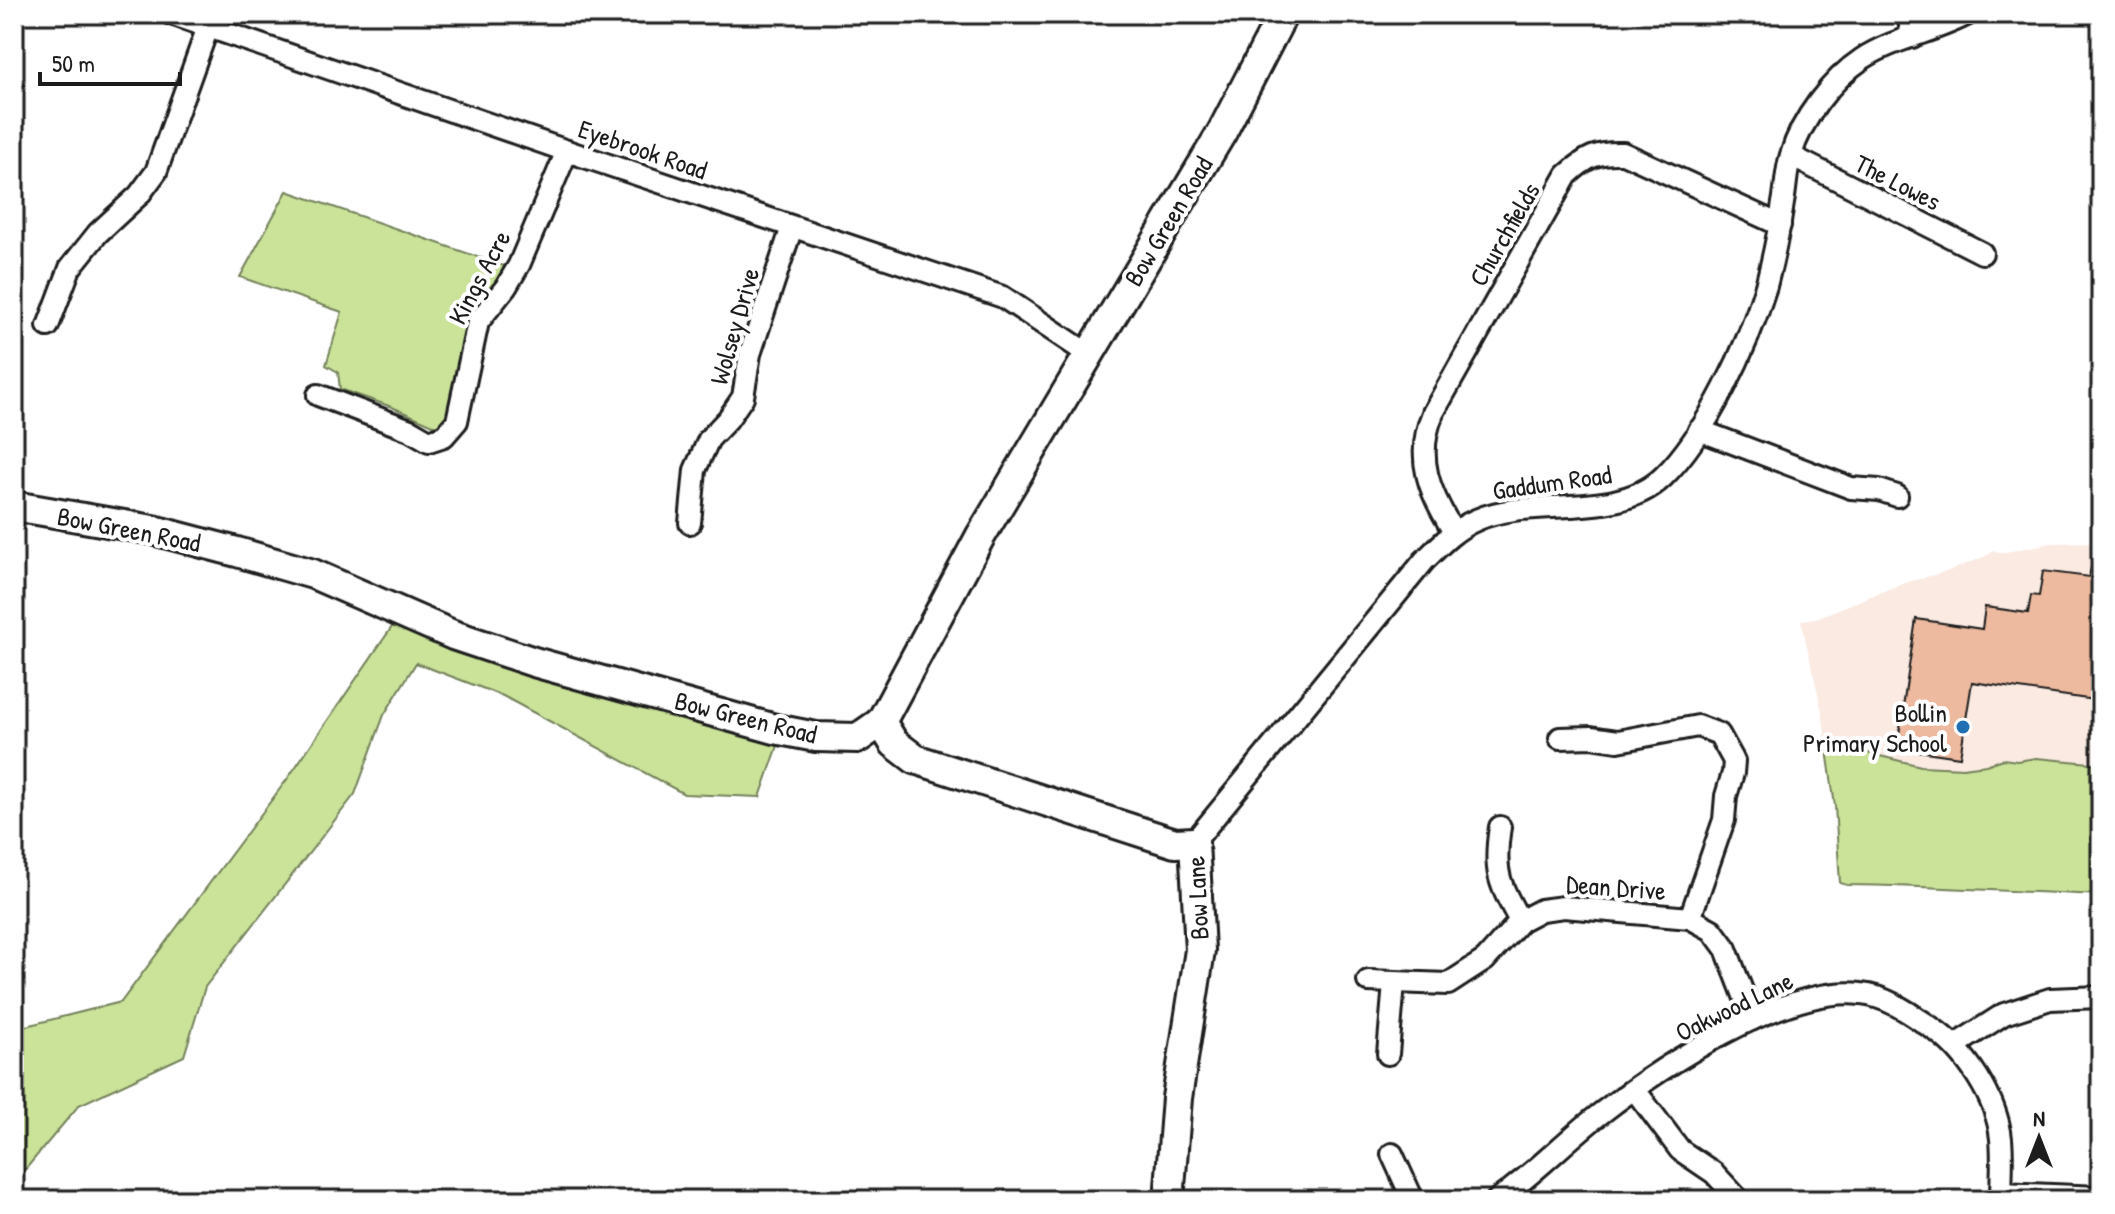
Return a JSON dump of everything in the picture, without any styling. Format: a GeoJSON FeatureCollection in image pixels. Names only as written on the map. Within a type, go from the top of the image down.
{"type":"FeatureCollection","features":[{"type":"Feature","properties":{"kind":"main road","name":"Bow Green Road"},"geometry":{"type":"LineString","coordinates":[[14,506],[153,530],[237,552],[313,574],[453,635],[534,662],[775,729],[816,737],[858,738],[881,722],[980,537],[1222,132],[1283,14]]}},
{"type":"Feature","properties":{"kind":"main road","name":"Bow Lane"},"geometry":{"type":"LineString","coordinates":[[881,722],[894,743],[915,759],[1175,843],[1194,842],[1200,950],[1177,1098],[1169,1200]]}},
{"type":"Feature","properties":{"kind":"street","name":"Eyebrook Road"},"geometry":{"type":"LineString","coordinates":[[171,14],[1003,297],[1088,354]]}},
{"type":"Feature","properties":{"kind":"street"},"geometry":{"type":"LineString","coordinates":[[1908,14],[1912,37]]}},
{"type":"Feature","properties":{"kind":"street","name":"Gaddum Road"},"geometry":{"type":"LineString","coordinates":[[1194,842],[1424,561],[1454,532],[1478,519],[1504,512],[1626,498],[1660,479],[1682,456],[1743,348],[1765,287],[1780,225],[1791,156],[1803,127],[1842,76],[1863,59],[1968,14]]}},
{"type":"Feature","properties":{"kind":"street"},"geometry":{"type":"LineString","coordinates":[[48,326],[70,268],[98,233],[139,195],[156,172],[208,27]]}},
{"type":"Feature","properties":{"kind":"street","name":"Kings Acre"},"geometry":{"type":"LineString","coordinates":[[318,395],[410,430],[429,441],[444,436],[457,421],[478,322],[519,265],[567,151]]}},
{"type":"Feature","properties":{"kind":"street","name":"Churchfields"},"geometry":{"type":"LineString","coordinates":[[1454,532],[1432,496],[1425,450],[1426,431],[1433,413],[1567,175],[1583,160],[1602,152],[1623,153],[1780,225]]}},
{"type":"Feature","properties":{"kind":"street","name":"The Lowes"},"geometry":{"type":"LineString","coordinates":[[1791,156],[1982,253]]}},
{"type":"Feature","properties":{"kind":"street","name":"Wolsey Drive"},"geometry":{"type":"LineString","coordinates":[[690,523],[695,470],[709,439],[743,397],[750,354],[792,227]]}},
{"type":"Feature","properties":{"kind":"street"},"geometry":{"type":"LineString","coordinates":[[1699,430],[1851,488],[1879,490],[1897,496]]}},
{"type":"Feature","properties":{"kind":"street"},"geometry":{"type":"LineString","coordinates":[[1560,738],[1591,737],[1618,741],[1698,726],[1719,734],[1734,761],[1733,773],[1726,796],[1724,820],[1690,918]]}},
{"type":"Feature","properties":{"kind":"street"},"geometry":{"type":"LineString","coordinates":[[1500,827],[1495,854],[1499,884],[1520,921]]}},
{"type":"Feature","properties":{"kind":"street","name":"Dean Drive"},"geometry":{"type":"LineString","coordinates":[[1368,981],[1448,984],[1485,960],[1520,921],[1541,910],[1564,907],[1690,918],[1712,930],[1726,949],[1753,1019]]}},
{"type":"Feature","properties":{"kind":"street"},"geometry":{"type":"LineString","coordinates":[[1388,1054],[1394,983]]}},
{"type":"Feature","properties":{"kind":"street","name":"Oakwood Lane"},"geometry":{"type":"LineString","coordinates":[[1501,1199],[1600,1114],[1693,1052],[1753,1019],[1806,998],[1834,993],[1865,994],[1894,1004],[1937,1031],[1954,1046],[1974,1073],[2001,1137],[2001,1196]]}},
{"type":"Feature","properties":{"kind":"street"},"geometry":{"type":"LineString","coordinates":[[1954,1046],[2004,1014],[2050,999],[2101,997]]}},
{"type":"Feature","properties":{"kind":"street"},"geometry":{"type":"LineString","coordinates":[[1635,1090],[1680,1150],[1714,1173],[1739,1200]]}},
{"type":"Feature","properties":{"kind":"street"},"geometry":{"type":"LineString","coordinates":[[1392,1154],[1413,1200]]}},
{"type":"Feature","properties":{"kind":"street"},"geometry":{"type":"LineString","coordinates":[[2001,1196],[2101,1197]]}},
{"type":"Feature","properties":{"kind":"shaded area","name":"Bollin Primary School"},"geometry":{"type":"Polygon","coordinates":[[[2101,542],[2101,895],[1840,883],[1835,806],[1822,711],[1801,620],[1816,618],[1901,584],[1952,570],[1993,550],[2001,553],[2051,543],[2101,542]]]}},
{"type":"Feature","properties":{"kind":"green space"},"geometry":{"type":"Polygon","coordinates":[[[287,191],[510,268],[476,311],[453,412],[443,425],[433,425],[340,389],[338,372],[326,365],[342,312],[240,277],[287,191]]]}},
{"type":"Feature","properties":{"kind":"green space"},"geometry":{"type":"Polygon","coordinates":[[[394,624],[780,740],[760,797],[684,794],[503,696],[416,663],[384,715],[355,794],[205,987],[184,1056],[79,1105],[14,1183],[14,1029],[121,1002],[288,778],[394,624]]]}},
{"type":"Feature","properties":{"kind":"green space"},"geometry":{"type":"Polygon","coordinates":[[[1826,743],[1921,766],[1963,768],[2003,759],[2017,761],[2036,758],[2101,764],[2101,895],[1840,883],[1835,806],[1826,743]]]}},
{"type":"Feature","properties":{"kind":"building"},"geometry":{"type":"Polygon","coordinates":[[[2091,568],[2101,569],[2101,701],[1972,682],[1960,757],[1897,748],[1916,619],[1982,629],[1985,607],[2028,613],[2031,595],[2039,596],[2043,571],[2089,577],[2091,568]]]}},
{"type":"Feature","properties":{"kind":"place","name":"Bollin Primary School"},"geometry":{"type":"Point","coordinates":[1963,727]}}]}
